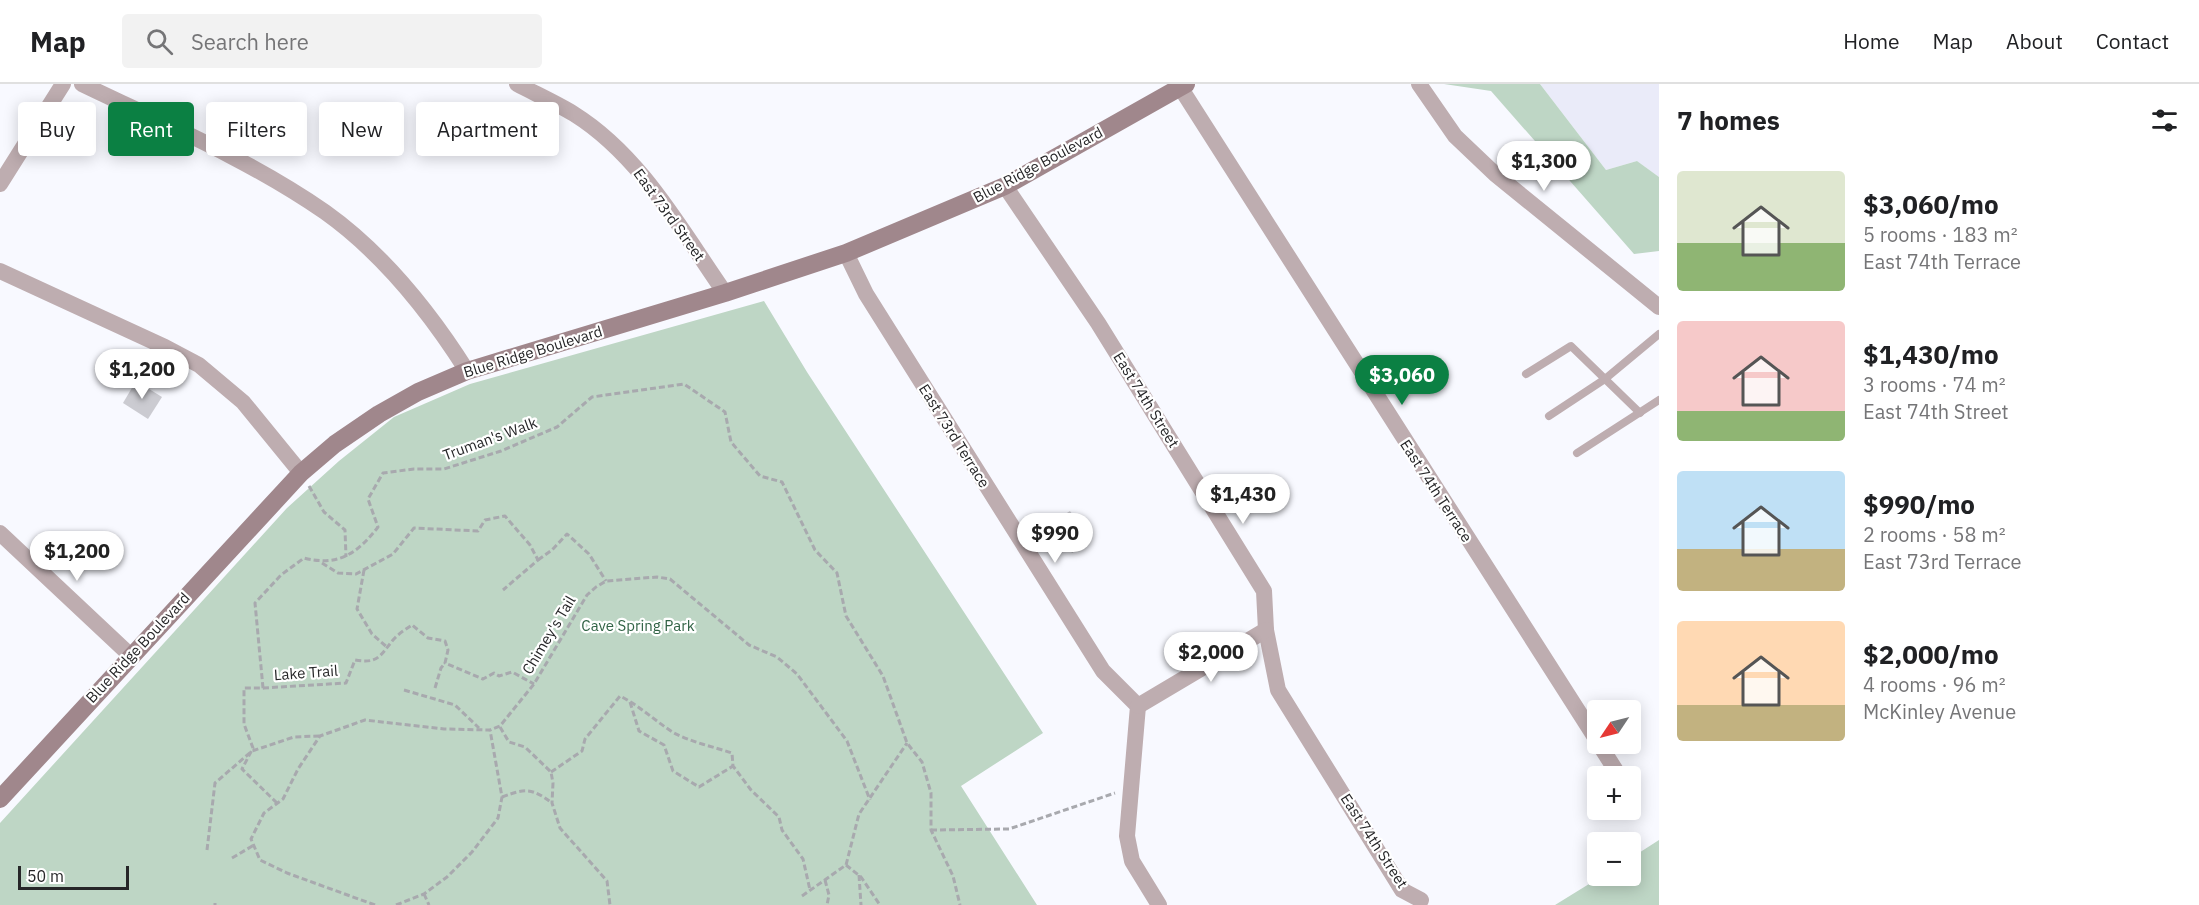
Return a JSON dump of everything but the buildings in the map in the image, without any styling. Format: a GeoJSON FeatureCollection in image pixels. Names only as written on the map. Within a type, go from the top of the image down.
{"type":"FeatureCollection","features":[{"type":"Feature","properties":{"kind":"main road","name":"Blue Ridge Boulevard"},"geometry":{"type":"LineString","coordinates":[[0,799],[301,473],[335,444],[379,414],[418,392],[467,371],[725,293],[846,253],[1005,186],[1183,86]]}},
{"type":"Feature","properties":{"kind":"street"},"geometry":{"type":"LineString","coordinates":[[0,184],[63,84]]}},
{"type":"Feature","properties":{"kind":"street"},"geometry":{"type":"LineString","coordinates":[[82,84],[252,166],[326,213],[371,251],[405,285],[442,330],[467,371]]}},
{"type":"Feature","properties":{"kind":"street","name":"East 73rd Street"},"geometry":{"type":"LineString","coordinates":[[517,84],[575,115],[615,146],[646,178],[725,293]]}},
{"type":"Feature","properties":{"kind":"street"},"geometry":{"type":"LineString","coordinates":[[1419,84],[1455,136],[1495,174],[1659,307]]}},
{"type":"Feature","properties":{"kind":"street","name":"East 74th Terrace"},"geometry":{"type":"LineString","coordinates":[[1183,86],[1587,726]]}},
{"type":"Feature","properties":{"kind":"street","name":"East 74th Street"},"geometry":{"type":"LineString","coordinates":[[1005,186],[1098,323],[1264,591],[1266,630],[1278,690],[1402,890],[1421,900]]}},
{"type":"Feature","properties":{"kind":"street","name":"East 73rd Terrace"},"geometry":{"type":"LineString","coordinates":[[846,253],[866,294],[1103,671],[1138,706]]}},
{"type":"Feature","properties":{"kind":"street"},"geometry":{"type":"LineString","coordinates":[[0,271],[165,347],[199,366],[243,402],[301,473]]}},
{"type":"Feature","properties":{"kind":"street"},"geometry":{"type":"LineString","coordinates":[[0,533],[131,656]]}},
{"type":"Feature","properties":{"kind":"street"},"geometry":{"type":"LineString","coordinates":[[1159,905],[1132,861],[1127,836],[1138,706],[1266,630]]}},
{"type":"Feature","properties":{"kind":"lane"},"geometry":{"type":"LineString","coordinates":[[1549,416],[1605,379],[1659,334]]}},
{"type":"Feature","properties":{"kind":"lane"},"geometry":{"type":"LineString","coordinates":[[1526,374],[1571,346],[1640,413]]}},
{"type":"Feature","properties":{"kind":"lane"},"geometry":{"type":"LineString","coordinates":[[1577,453],[1659,400]]}},
{"type":"Feature","properties":{"kind":"path","name":"Truman's Walk"},"geometry":{"type":"LineString","coordinates":[[263,688],[255,603],[281,575],[304,558],[322,562],[346,557],[365,544],[378,527],[368,499],[383,473],[414,469],[444,469],[501,451],[556,427],[592,397],[684,384],[725,412],[731,442],[760,476],[782,482],[815,550],[837,573],[846,616],[883,676],[907,743],[922,762],[931,793],[930,830],[953,876],[960,905]]}},
{"type":"Feature","properties":{"kind":"path"},"geometry":{"type":"LineString","coordinates":[[301,473],[324,512],[345,530],[346,557]]}},
{"type":"Feature","properties":{"kind":"path"},"geometry":{"type":"LineString","coordinates":[[322,562],[338,573],[356,574],[393,554],[414,528],[478,531],[485,520],[505,516],[530,545],[538,560]]}},
{"type":"Feature","properties":{"kind":"path"},"geometry":{"type":"LineString","coordinates":[[503,590],[552,550],[567,534],[589,554],[606,581],[670,579],[749,645],[777,657],[797,674],[847,741],[870,800]]}},
{"type":"Feature","properties":{"kind":"path"},"geometry":{"type":"LineString","coordinates":[[364,570],[357,609],[372,634],[388,648]]}},
{"type":"Feature","properties":{"kind":"path","name":"Chimey's Tail"},"geometry":{"type":"LineString","coordinates":[[252,751],[294,737],[320,736],[365,720],[480,730],[490,730],[500,726],[534,684],[587,595],[606,581]]}},
{"type":"Feature","properties":{"kind":"path","name":"Lake Trail"},"geometry":{"type":"LineString","coordinates":[[263,688],[346,683],[355,660],[368,662],[384,655],[394,639],[412,624],[428,638],[445,641],[448,650],[445,663]]}},
{"type":"Feature","properties":{"kind":"path"},"geometry":{"type":"LineString","coordinates":[[435,688],[441,668],[445,663],[483,679],[494,674],[499,676],[512,672],[534,684]]}},
{"type":"Feature","properties":{"kind":"path"},"geometry":{"type":"LineString","coordinates":[[263,688],[244,688],[244,724],[254,748],[242,769],[277,803]]}},
{"type":"Feature","properties":{"kind":"path"},"geometry":{"type":"LineString","coordinates":[[404,690],[455,705],[480,730]]}},
{"type":"Feature","properties":{"kind":"path"},"geometry":{"type":"LineString","coordinates":[[551,772],[582,751],[585,739],[620,696],[677,734],[732,753],[734,766],[751,790],[779,818],[782,830],[804,859],[810,890]]}},
{"type":"Feature","properties":{"kind":"path"},"geometry":{"type":"LineString","coordinates":[[629,701],[639,730],[664,745],[673,771],[699,787],[734,766]]}},
{"type":"Feature","properties":{"kind":"path"},"geometry":{"type":"LineString","coordinates":[[500,726],[509,742],[525,747],[551,772],[554,783],[552,803],[560,828],[607,881],[610,905]]}},
{"type":"Feature","properties":{"kind":"path"},"geometry":{"type":"LineString","coordinates":[[396,905],[424,894],[472,852],[498,818],[502,797],[490,730]]}},
{"type":"Feature","properties":{"kind":"path"},"geometry":{"type":"LineString","coordinates":[[320,736],[298,769],[283,799],[264,813],[251,839],[260,860],[287,873],[375,905]]}},
{"type":"Feature","properties":{"kind":"path"},"geometry":{"type":"LineString","coordinates":[[802,896],[846,865],[859,814],[907,743]]}},
{"type":"Feature","properties":{"kind":"path"},"geometry":{"type":"LineString","coordinates":[[207,850],[215,783],[252,751]]}},
{"type":"Feature","properties":{"kind":"path"},"geometry":{"type":"LineString","coordinates":[[930,830],[1009,829],[1131,788]]}},
{"type":"Feature","properties":{"kind":"path"},"geometry":{"type":"LineString","coordinates":[[502,797],[520,790],[536,791],[552,803]]}},
{"type":"Feature","properties":{"kind":"path"},"geometry":{"type":"LineString","coordinates":[[232,858],[254,845]]}},
{"type":"Feature","properties":{"kind":"path"},"geometry":{"type":"LineString","coordinates":[[846,865],[859,875],[880,905]]}},
{"type":"Feature","properties":{"kind":"path"},"geometry":{"type":"LineString","coordinates":[[859,875],[861,905]]}},
{"type":"Feature","properties":{"kind":"path"},"geometry":{"type":"LineString","coordinates":[[825,880],[830,895],[827,905]]}},
{"type":"Feature","properties":{"kind":"path"},"geometry":{"type":"LineString","coordinates":[[424,894],[429,905]]}},
{"type":"Feature","properties":{"kind":"shaded area"},"geometry":{"type":"Polygon","coordinates":[[[1540,84],[1659,84],[1659,177],[1637,161],[1606,170],[1540,84]]]}},
{"type":"Feature","properties":{"kind":"green space"},"geometry":{"type":"Polygon","coordinates":[[[1444,84],[1540,84],[1606,170],[1637,161],[1659,177],[1659,251],[1634,254],[1491,91],[1444,84]]]}},
{"type":"Feature","properties":{"kind":"green space","name":"Cave Spring Park"},"geometry":{"type":"Polygon","coordinates":[[[764,301],[807,372],[1043,733],[961,786],[1037,905],[0,905],[0,823],[287,508],[339,461],[394,417],[470,384],[764,301]]]}},
{"type":"Feature","properties":{"kind":"green space"},"geometry":{"type":"Polygon","coordinates":[[[1659,840],[1659,905],[1555,905],[1587,885],[1641,886],[1641,852],[1659,840]]]}}]}
